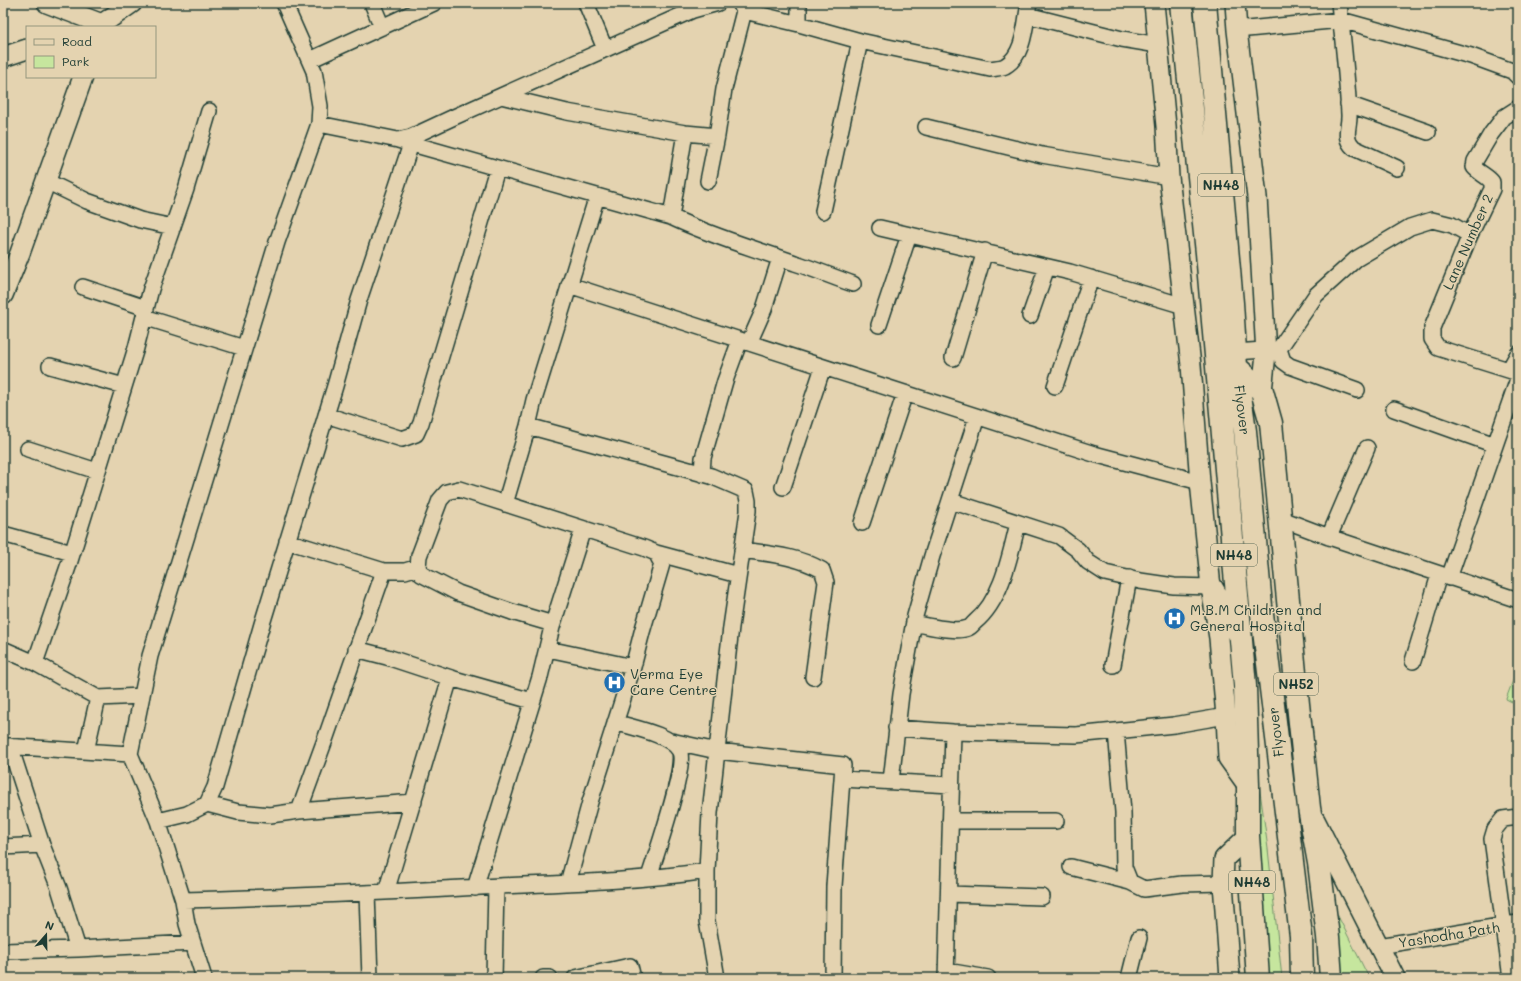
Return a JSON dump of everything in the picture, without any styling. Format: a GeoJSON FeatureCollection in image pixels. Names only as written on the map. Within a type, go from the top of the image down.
{"type":"FeatureCollection","features":[{"type":"Feature","properties":{"kind":"highway","name":"NH48"},"geometry":{"type":"LineString","coordinates":[[1181,3],[1207,253],[1245,686],[1248,836],[1258,978]]}},
{"type":"Feature","properties":{"kind":"highway","name":"NH48"},"geometry":{"type":"LineString","coordinates":[[1205,3],[1236,360]]}},
{"type":"Feature","properties":{"kind":"highway"},"geometry":{"type":"LineString","coordinates":[[1236,360],[1262,391]]}},
{"type":"Feature","properties":{"kind":"highway","name":"Flyover"},"geometry":{"type":"LineString","coordinates":[[1236,360],[1245,431],[1261,606],[1301,936],[1302,978]]}},
{"type":"Feature","properties":{"kind":"highway","name":"NH52"},"geometry":{"type":"LineString","coordinates":[[1262,391],[1271,423],[1276,465],[1279,518],[1309,808],[1319,863],[1328,930],[1331,978]]}},
{"type":"Feature","properties":{"kind":"highway"},"geometry":{"type":"LineString","coordinates":[[1212,588],[1241,636]]}},
{"type":"Feature","properties":{"kind":"street"},"geometry":{"type":"LineString","coordinates":[[47,3],[99,26],[127,4]]}},
{"type":"Feature","properties":{"kind":"street"},"geometry":{"type":"LineString","coordinates":[[204,978],[187,924],[183,900],[158,821],[130,754],[150,656],[277,242],[319,124],[320,106],[314,71],[284,3]]}},
{"type":"Feature","properties":{"kind":"street"},"geometry":{"type":"LineString","coordinates":[[372,3],[382,27]]}},
{"type":"Feature","properties":{"kind":"street"},"geometry":{"type":"LineString","coordinates":[[310,60],[434,3]]}},
{"type":"Feature","properties":{"kind":"street"},"geometry":{"type":"LineString","coordinates":[[586,3],[606,49]]}},
{"type":"Feature","properties":{"kind":"street"},"geometry":{"type":"LineString","coordinates":[[158,821],[187,814],[207,804],[215,787],[326,414],[404,142],[411,137],[693,10],[718,3]]}},
{"type":"Feature","properties":{"kind":"street"},"geometry":{"type":"LineString","coordinates":[[799,3],[799,24]]}},
{"type":"Feature","properties":{"kind":"street"},"geometry":{"type":"LineString","coordinates":[[1154,3],[1166,126],[1169,177],[1191,365],[1200,482],[1219,638],[1228,758],[1248,786]]}},
{"type":"Feature","properties":{"kind":"street"},"geometry":{"type":"LineString","coordinates":[[1235,3],[1257,197],[1272,349],[1262,391]]}},
{"type":"Feature","properties":{"kind":"street"},"geometry":{"type":"LineString","coordinates":[[1339,3],[1350,116],[1347,134],[1348,143],[1354,148],[1397,168]]}},
{"type":"Feature","properties":{"kind":"street"},"geometry":{"type":"LineString","coordinates":[[708,180],[724,90],[742,7],[860,41],[990,69],[1004,67],[1015,59],[1021,42],[1028,9],[1122,39],[1158,45]]}},
{"type":"Feature","properties":{"kind":"street"},"geometry":{"type":"LineString","coordinates":[[1237,30],[1341,20],[1471,56],[1512,72],[1518,77]]}},
{"type":"Feature","properties":{"kind":"street"},"geometry":{"type":"LineString","coordinates":[[823,211],[860,41]]}},
{"type":"Feature","properties":{"kind":"street"},"geometry":{"type":"LineString","coordinates":[[3,58],[26,49]]}},
{"type":"Feature","properties":{"kind":"street"},"geometry":{"type":"LineString","coordinates":[[3,295],[20,253],[83,78]]}},
{"type":"Feature","properties":{"kind":"street"},"geometry":{"type":"LineString","coordinates":[[501,96],[567,112],[685,133],[717,136]]}},
{"type":"Feature","properties":{"kind":"street"},"geometry":{"type":"LineString","coordinates":[[1348,104],[1428,132]]}},
{"type":"Feature","properties":{"kind":"street","name":"Lane Number 2"},"geometry":{"type":"LineString","coordinates":[[1515,374],[1438,348],[1432,339],[1432,328],[1470,235],[1492,189],[1492,182],[1488,177],[1476,170],[1474,166],[1475,161],[1491,134],[1504,117],[1518,108]]}},
{"type":"Feature","properties":{"kind":"street"},"geometry":{"type":"LineString","coordinates":[[35,663],[72,553],[124,386],[151,289],[186,189],[209,111]]}},
{"type":"Feature","properties":{"kind":"street"},"geometry":{"type":"LineString","coordinates":[[319,124],[404,142],[671,217],[744,247],[853,284]]}},
{"type":"Feature","properties":{"kind":"street"},"geometry":{"type":"LineString","coordinates":[[926,127],[1042,155],[1169,177]]}},
{"type":"Feature","properties":{"kind":"street"},"geometry":{"type":"LineString","coordinates":[[671,217],[685,133]]}},
{"type":"Feature","properties":{"kind":"street"},"geometry":{"type":"LineString","coordinates":[[326,414],[402,439],[416,434],[421,423],[497,169]]}},
{"type":"Feature","properties":{"kind":"street"},"geometry":{"type":"LineString","coordinates":[[46,181],[87,201],[140,220],[173,227]]}},
{"type":"Feature","properties":{"kind":"street"},"geometry":{"type":"LineString","coordinates":[[505,504],[528,426],[534,400],[597,196]]}},
{"type":"Feature","properties":{"kind":"street"},"geometry":{"type":"LineString","coordinates":[[1236,360],[1272,349],[1316,295],[1356,259],[1410,227],[1432,220],[1452,225],[1470,235]]}},
{"type":"Feature","properties":{"kind":"street"},"geometry":{"type":"LineString","coordinates":[[880,228],[985,251],[1092,278],[1133,292],[1184,306]]}},
{"type":"Feature","properties":{"kind":"street"},"geometry":{"type":"LineString","coordinates":[[879,326],[909,235]]}},
{"type":"Feature","properties":{"kind":"street"},"geometry":{"type":"LineString","coordinates":[[953,358],[985,251]]}},
{"type":"Feature","properties":{"kind":"street"},"geometry":{"type":"LineString","coordinates":[[702,474],[703,458],[725,381],[744,341],[764,309],[780,258]]}},
{"type":"Feature","properties":{"kind":"street"},"geometry":{"type":"LineString","coordinates":[[1030,316],[1047,267]]}},
{"type":"Feature","properties":{"kind":"street"},"geometry":{"type":"LineString","coordinates":[[1055,386],[1092,278]]}},
{"type":"Feature","properties":{"kind":"street"},"geometry":{"type":"LineString","coordinates":[[569,285],[1094,454],[1200,482]]}},
{"type":"Feature","properties":{"kind":"street"},"geometry":{"type":"LineString","coordinates":[[83,287],[145,313],[244,348]]}},
{"type":"Feature","properties":{"kind":"street"},"geometry":{"type":"LineString","coordinates":[[1272,349],[1290,366],[1357,390]]}},
{"type":"Feature","properties":{"kind":"street"},"geometry":{"type":"LineString","coordinates":[[1413,660],[1495,445],[1515,374],[1518,354]]}},
{"type":"Feature","properties":{"kind":"street"},"geometry":{"type":"LineString","coordinates":[[50,366],[124,386]]}},
{"type":"Feature","properties":{"kind":"street"},"geometry":{"type":"LineString","coordinates":[[784,487],[823,367]]}},
{"type":"Feature","properties":{"kind":"street"},"geometry":{"type":"LineString","coordinates":[[862,523],[905,393]]}},
{"type":"Feature","properties":{"kind":"street"},"geometry":{"type":"LineString","coordinates":[[1394,409],[1495,445]]}},
{"type":"Feature","properties":{"kind":"street"},"geometry":{"type":"LineString","coordinates":[[891,781],[900,694],[914,623],[932,556],[951,501],[977,416]]}},
{"type":"Feature","properties":{"kind":"street"},"geometry":{"type":"LineString","coordinates":[[528,426],[702,474],[746,491],[748,511],[731,627],[710,813],[707,871],[707,921],[717,978]]}},
{"type":"Feature","properties":{"kind":"street"},"geometry":{"type":"LineString","coordinates":[[1329,537],[1367,448]]}},
{"type":"Feature","properties":{"kind":"street"},"geometry":{"type":"LineString","coordinates":[[28,449],[97,471]]}},
{"type":"Feature","properties":{"kind":"street"},"geometry":{"type":"LineString","coordinates":[[554,624],[512,612],[458,593],[421,574],[418,567],[419,556],[440,500],[447,492],[459,489],[656,553],[738,574]]}},
{"type":"Feature","properties":{"kind":"street"},"geometry":{"type":"LineString","coordinates":[[951,501],[1059,536],[1078,550],[1088,562],[1106,573],[1174,586],[1212,588]]}},
{"type":"Feature","properties":{"kind":"street"},"geometry":{"type":"LineString","coordinates":[[1279,518],[1329,537],[1518,600]]}},
{"type":"Feature","properties":{"kind":"street"},"geometry":{"type":"LineString","coordinates":[[914,623],[950,630],[968,628],[984,616],[994,599],[1007,564],[1018,523]]}},
{"type":"Feature","properties":{"kind":"street"},"geometry":{"type":"LineString","coordinates":[[475,888],[583,529]]}},
{"type":"Feature","properties":{"kind":"street"},"geometry":{"type":"LineString","coordinates":[[3,534],[72,553]]}},
{"type":"Feature","properties":{"kind":"street"},"geometry":{"type":"LineString","coordinates":[[287,541],[384,571],[405,571],[418,567]]}},
{"type":"Feature","properties":{"kind":"street"},"geometry":{"type":"LineString","coordinates":[[742,550],[789,556],[811,563],[822,570],[826,582],[813,677]]}},
{"type":"Feature","properties":{"kind":"street"},"geometry":{"type":"LineString","coordinates":[[568,883],[590,802],[633,667],[662,564],[656,553]]}},
{"type":"Feature","properties":{"kind":"street"},"geometry":{"type":"LineString","coordinates":[[299,811],[384,571]]}},
{"type":"Feature","properties":{"kind":"street"},"geometry":{"type":"LineString","coordinates":[[1113,665],[1129,578]]}},
{"type":"Feature","properties":{"kind":"street"},"geometry":{"type":"LineString","coordinates":[[3,649],[35,663],[98,698],[142,696]]}},
{"type":"Feature","properties":{"kind":"street"},"geometry":{"type":"LineString","coordinates":[[356,649],[532,701]]}},
{"type":"Feature","properties":{"kind":"street"},"geometry":{"type":"LineString","coordinates":[[548,649],[633,667]]}},
{"type":"Feature","properties":{"kind":"street"},"geometry":{"type":"LineString","coordinates":[[386,892],[450,678]]}},
{"type":"Feature","properties":{"kind":"street"},"geometry":{"type":"LineString","coordinates":[[86,751],[98,698]]}},
{"type":"Feature","properties":{"kind":"street"},"geometry":{"type":"LineString","coordinates":[[896,728],[953,732],[1076,735],[1174,725],[1226,716]]}},
{"type":"Feature","properties":{"kind":"street"},"geometry":{"type":"LineString","coordinates":[[615,722],[663,737],[671,741],[717,751],[843,765],[834,886],[833,978]]}},
{"type":"Feature","properties":{"kind":"street"},"geometry":{"type":"LineString","coordinates":[[1116,731],[1123,812],[1124,867],[1130,882]]}},
{"type":"Feature","properties":{"kind":"street"},"geometry":{"type":"LineString","coordinates":[[953,732],[947,974],[988,978]]}},
{"type":"Feature","properties":{"kind":"street"},"geometry":{"type":"LineString","coordinates":[[649,878],[678,782],[682,760],[680,750],[671,741]]}},
{"type":"Feature","properties":{"kind":"street"},"geometry":{"type":"LineString","coordinates":[[78,949],[60,888],[6,746],[130,754]]}},
{"type":"Feature","properties":{"kind":"street"},"geometry":{"type":"LineString","coordinates":[[842,779],[951,785]]}},
{"type":"Feature","properties":{"kind":"street"},"geometry":{"type":"LineString","coordinates":[[207,804],[238,812],[270,815],[299,811],[414,802]]}},
{"type":"Feature","properties":{"kind":"street"},"geometry":{"type":"LineString","coordinates":[[1309,808],[1395,978]]}},
{"type":"Feature","properties":{"kind":"street"},"geometry":{"type":"LineString","coordinates":[[1511,978],[1511,925],[1492,839],[1495,829],[1503,819],[1518,817]]}},
{"type":"Feature","properties":{"kind":"street"},"geometry":{"type":"LineString","coordinates":[[950,821],[1056,821]]}},
{"type":"Feature","properties":{"kind":"street"},"geometry":{"type":"LineString","coordinates":[[1230,978],[1223,883],[1224,859],[1248,836]]}},
{"type":"Feature","properties":{"kind":"street"},"geometry":{"type":"LineString","coordinates":[[3,847],[42,844]]}},
{"type":"Feature","properties":{"kind":"street"},"geometry":{"type":"LineString","coordinates":[[1071,867],[1130,882],[1144,889],[1182,884],[1223,883]]}},
{"type":"Feature","properties":{"kind":"street"},"geometry":{"type":"LineString","coordinates":[[183,900],[568,883],[649,878],[707,871]]}},
{"type":"Feature","properties":{"kind":"street"},"geometry":{"type":"LineString","coordinates":[[494,978],[496,886]]}},
{"type":"Feature","properties":{"kind":"street"},"geometry":{"type":"LineString","coordinates":[[367,893],[370,978]]}},
{"type":"Feature","properties":{"kind":"street"},"geometry":{"type":"LineString","coordinates":[[948,894],[1042,897]]}},
{"type":"Feature","properties":{"kind":"street","name":"Yashodha Path"},"geometry":{"type":"LineString","coordinates":[[1379,946],[1511,925]]}},
{"type":"Feature","properties":{"kind":"street"},"geometry":{"type":"LineString","coordinates":[[1129,978],[1139,938]]}},
{"type":"Feature","properties":{"kind":"street"},"geometry":{"type":"LineString","coordinates":[[3,951],[193,943]]}},
{"type":"Feature","properties":{"kind":"street"},"geometry":{"type":"LineString","coordinates":[[575,978],[630,966],[633,978]]}},
{"type":"Feature","properties":{"kind":"street"},"geometry":{"type":"LineString","coordinates":[[543,978],[550,978]]}},
{"type":"Feature","properties":{"kind":"green space"},"geometry":{"type":"Polygon","coordinates":[[[1518,667],[1518,705],[1506,699],[1518,667]]]}},
{"type":"Feature","properties":{"kind":"green space"},"geometry":{"type":"Polygon","coordinates":[[[1255,755],[1268,849],[1282,978],[1261,978],[1255,755]]]}},
{"type":"Feature","properties":{"kind":"green space"},"geometry":{"type":"Polygon","coordinates":[[[1330,912],[1336,912],[1369,978],[1336,978],[1330,912]]]}},
{"type":"Feature","properties":{"kind":"place","name":"M.B.M Children and General Hospital"},"geometry":{"type":"Point","coordinates":[1175,618]}},
{"type":"Feature","properties":{"kind":"place","name":"Verma Eye Care Centre"},"geometry":{"type":"Point","coordinates":[614,682]}}]}
